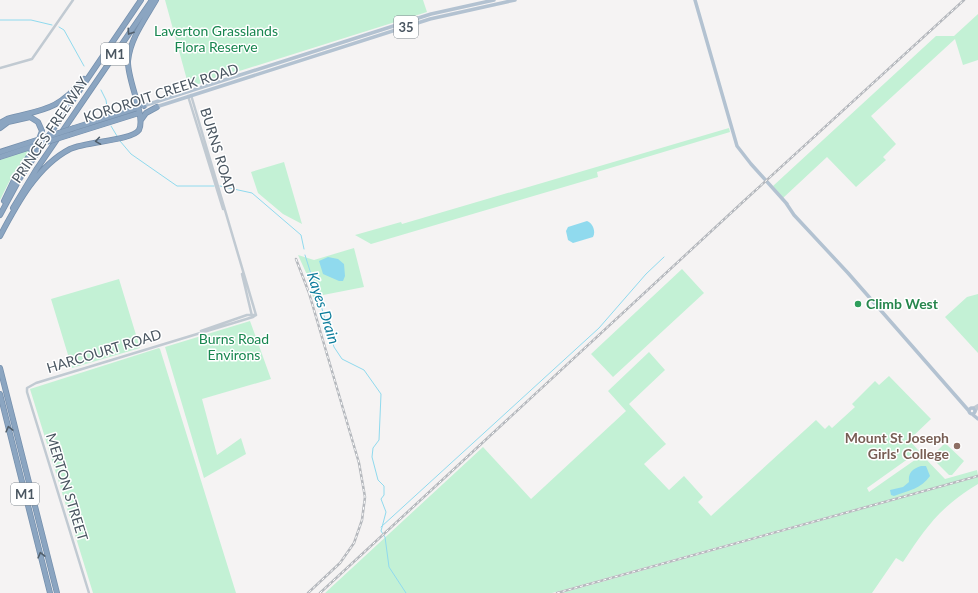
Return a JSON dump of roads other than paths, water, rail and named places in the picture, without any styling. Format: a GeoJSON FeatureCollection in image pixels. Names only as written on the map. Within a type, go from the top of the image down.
{"type":"FeatureCollection","features":[{"type":"Feature","properties":{"kind":"highway","name":"PRINCES FREEWAY"},"geometry":{"type":"LineString","coordinates":[[0,215],[18,181],[141,0]]}},
{"type":"Feature","properties":{"kind":"highway","name":"PRINCES FREEWAY"},"geometry":{"type":"LineString","coordinates":[[0,236],[18,198],[152,0]]}},
{"type":"Feature","properties":{"kind":"highway"},"geometry":{"type":"LineString","coordinates":[[141,120],[128,72],[130,51],[138,31],[156,0]]}},
{"type":"Feature","properties":{"kind":"highway"},"geometry":{"type":"LineString","coordinates":[[0,123],[7,119],[49,108],[68,97],[86,76],[134,10]]}},
{"type":"Feature","properties":{"kind":"highway"},"geometry":{"type":"LineString","coordinates":[[132,91],[140,104],[144,106]]}},
{"type":"Feature","properties":{"kind":"highway"},"geometry":{"type":"LineString","coordinates":[[0,236],[20,201],[42,171],[55,158],[84,144],[134,135],[139,130],[141,120],[144,115],[157,107]]}},
{"type":"Feature","properties":{"kind":"highway","name":"KOROROIT CREEK ROAD"},"geometry":{"type":"LineString","coordinates":[[0,153],[74,128],[138,110]]}},
{"type":"Feature","properties":{"kind":"highway","name":"KOROROIT CREEK ROAD"},"geometry":{"type":"LineString","coordinates":[[0,153],[7,154],[31,147],[138,110]]}},
{"type":"Feature","properties":{"kind":"highway"},"geometry":{"type":"LineString","coordinates":[[0,128],[8,122],[30,117],[38,122],[42,132],[38,142],[12,182],[0,211]]}},
{"type":"Feature","properties":{"kind":"highway","name":"M1"},"geometry":{"type":"LineString","coordinates":[[0,368],[57,593]]}},
{"type":"Feature","properties":{"kind":"highway","name":"M1"},"geometry":{"type":"LineString","coordinates":[[0,394],[50,593]]}},
{"type":"Feature","properties":{"kind":"main road","name":"KOROROIT CREEK ROAD"},"geometry":{"type":"LineString","coordinates":[[138,110],[144,106],[424,18],[494,0]]}},
{"type":"Feature","properties":{"kind":"main road","name":"KOROROIT CREEK ROAD"},"geometry":{"type":"LineString","coordinates":[[424,18],[515,0]]}},
{"type":"Feature","properties":{"kind":"main road"},"geometry":{"type":"LineString","coordinates":[[695,0],[732,128],[746,159],[978,418]]}},
{"type":"Feature","properties":{"kind":"main road","name":"KOROROIT CREEK ROAD"},"geometry":{"type":"LineString","coordinates":[[138,110],[157,107],[255,72]]}},
{"type":"Feature","properties":{"kind":"main road"},"geometry":{"type":"LineString","coordinates":[[188,92],[189,96]]}},
{"type":"Feature","properties":{"kind":"street"},"geometry":{"type":"LineString","coordinates":[[0,68],[32,59],[73,0]]}},
{"type":"Feature","properties":{"kind":"street","name":"BURNS ROAD"},"geometry":{"type":"LineString","coordinates":[[189,96],[256,315],[252,316],[242,281],[241,270]]}},
{"type":"Feature","properties":{"kind":"street","name":"HARCOURT ROAD"},"geometry":{"type":"LineString","coordinates":[[27,388],[36,383],[252,316]]}},
{"type":"Feature","properties":{"kind":"street","name":"MERTON STREET"},"geometry":{"type":"LineString","coordinates":[[27,388],[89,593]]}},
{"type":"Feature","properties":{"kind":"street"},"geometry":{"type":"LineString","coordinates":[[973,411],[978,406]]}},
{"type":"Feature","properties":{"kind":"water"},"geometry":{"type":"Polygon","coordinates":[[[587,221],[593,228],[593,237],[573,243],[568,240],[566,231],[568,227],[587,221]]]}},
{"type":"Feature","properties":{"kind":"water"},"geometry":{"type":"Polygon","coordinates":[[[328,257],[338,259],[344,264],[345,276],[343,281],[339,281],[323,274],[319,261],[328,257]]]}},
{"type":"Feature","properties":{"kind":"water"},"geometry":{"type":"Polygon","coordinates":[[[926,466],[930,476],[923,484],[894,496],[891,495],[890,490],[903,487],[909,482],[911,472],[915,468],[926,466]]]}},
{"type":"Feature","properties":{"kind":"waterway","name":"Kayes Drain"},"geometry":{"type":"LineString","coordinates":[[0,20],[31,20],[52,25]]}},
{"type":"Feature","properties":{"kind":"waterway","name":"Kayes Drain"},"geometry":{"type":"LineString","coordinates":[[59,27],[64,30],[84,66]]}},
{"type":"Feature","properties":{"kind":"waterway","name":"Kayes Drain"},"geometry":{"type":"LineString","coordinates":[[101,90],[106,100],[108,114]]}},
{"type":"Feature","properties":{"kind":"waterway","name":"Kayes Drain"},"geometry":{"type":"LineString","coordinates":[[111,126],[117,136]]}},
{"type":"Feature","properties":{"kind":"waterway","name":"Kayes Drain"},"geometry":{"type":"LineString","coordinates":[[120,141],[131,154],[177,186],[214,186]]}},
{"type":"Feature","properties":{"kind":"waterway","name":"Kayes Drain"},"geometry":{"type":"LineString","coordinates":[[220,186],[252,193],[301,235],[304,249]]}},
{"type":"Feature","properties":{"kind":"waterway","name":"Kayes Drain"},"geometry":{"type":"LineString","coordinates":[[305,255],[334,347],[342,359],[364,370],[381,394],[379,440],[373,448],[372,457],[378,480],[384,486],[384,495],[381,499],[386,512],[381,531],[385,537],[389,567],[406,593]]}},
{"type":"Feature","properties":{"kind":"waterway"},"geometry":{"type":"LineString","coordinates":[[381,527],[599,328],[646,274],[664,257]]}},
{"type":"Feature","properties":{"kind":"railway"},"geometry":{"type":"LineString","coordinates":[[320,593],[746,199],[964,0]]}},
{"type":"Feature","properties":{"kind":"railway"},"geometry":{"type":"LineString","coordinates":[[296,259],[309,293],[359,463],[365,497],[362,520],[354,543],[340,563],[308,593]]}},
{"type":"Feature","properties":{"kind":"railway"},"geometry":{"type":"LineString","coordinates":[[557,593],[978,476]]}},
{"type":"Feature","properties":{"kind":"place","name":"Climb West"},"geometry":{"type":"Point","coordinates":[858,304]}},
{"type":"Feature","properties":{"kind":"place","name":"Mount St Joseph Girls' College"},"geometry":{"type":"Point","coordinates":[957,446]}},
{"type":"Feature","properties":{"kind":"park label","name":"Laverton Grasslands Flora Reserve"},"geometry":{"type":"Point","coordinates":[216,40]}},
{"type":"Feature","properties":{"kind":"park label","name":"Burns Road Environs"},"geometry":{"type":"Point","coordinates":[234,348]}}]}
